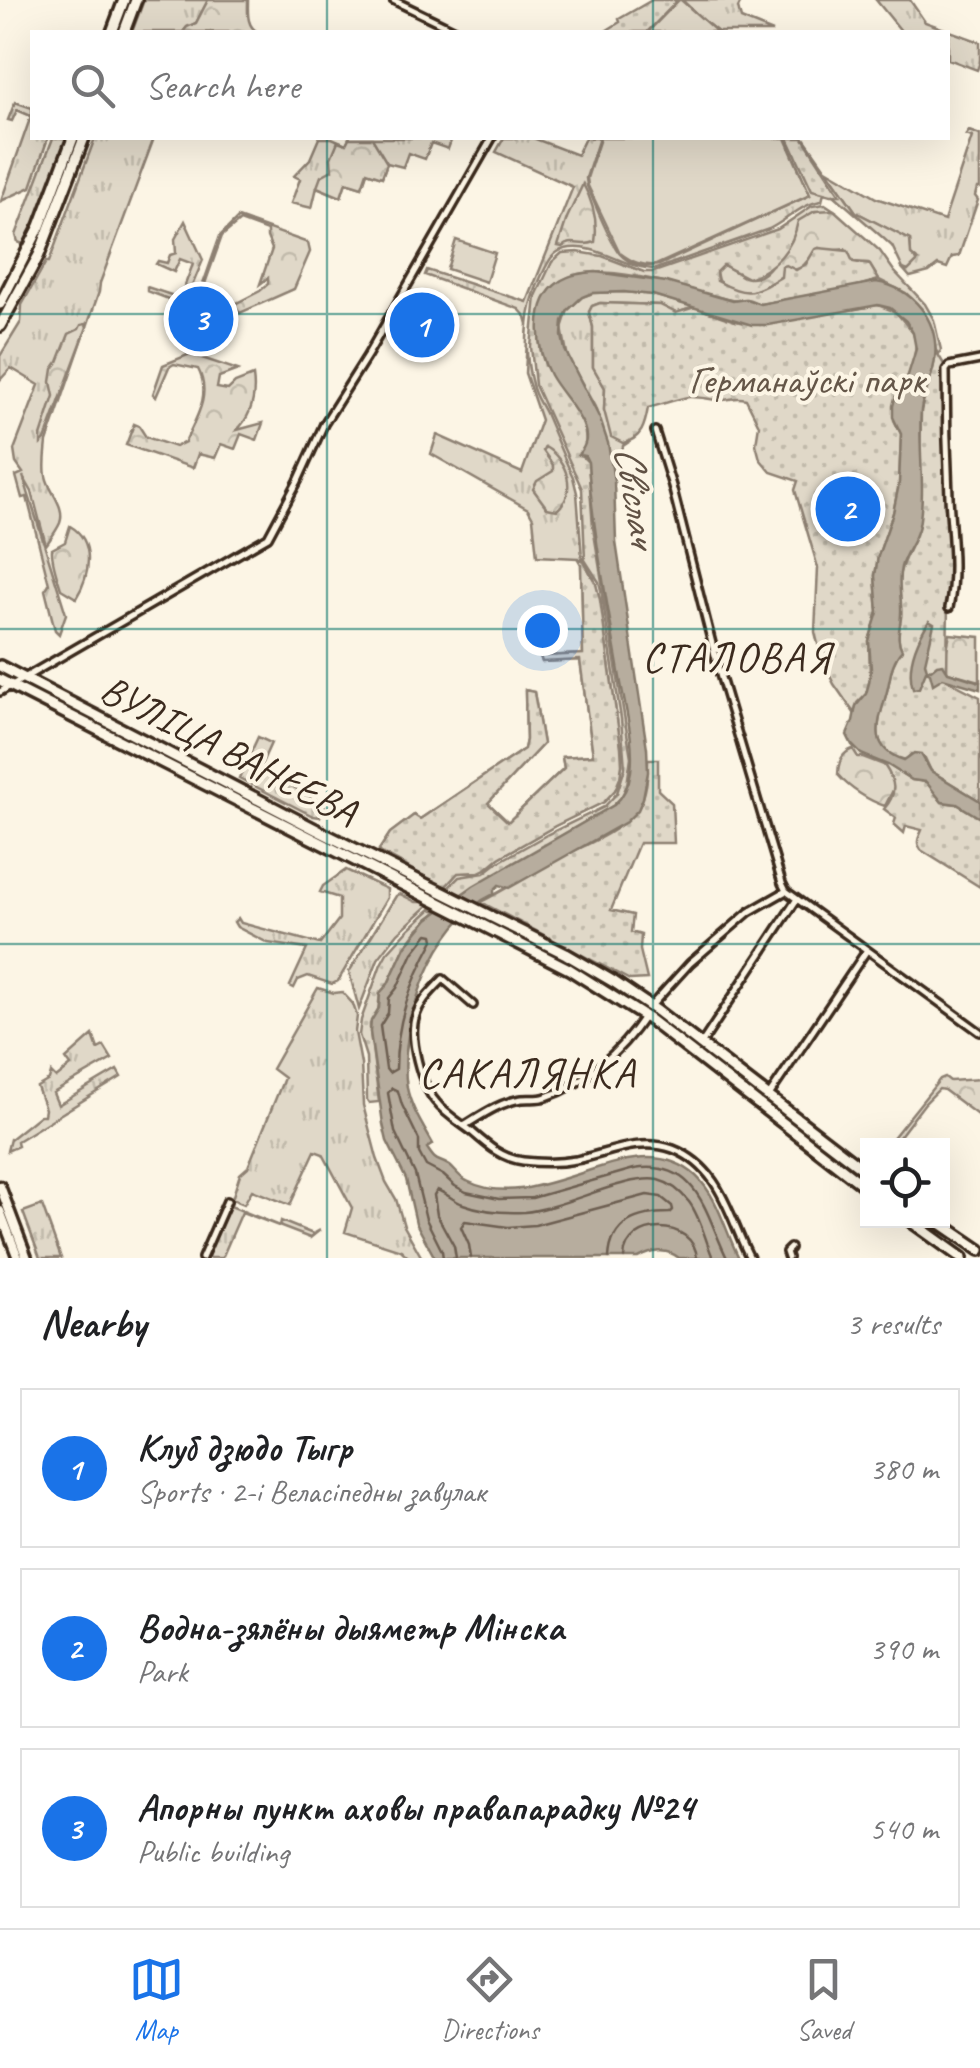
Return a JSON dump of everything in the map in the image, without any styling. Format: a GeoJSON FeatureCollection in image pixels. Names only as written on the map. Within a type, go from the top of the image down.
{"type":"FeatureCollection","features":[{"type":"Feature","properties":{"kind":"main road"},"geometry":{"type":"LineString","coordinates":[[113,30],[124,0]]}},
{"type":"Feature","properties":{"kind":"main road"},"geometry":{"type":"LineString","coordinates":[[125,30],[136,0]]}},
{"type":"Feature","properties":{"kind":"main road"},"geometry":{"type":"LineString","coordinates":[[0,304],[40,226],[72,140]]}},
{"type":"Feature","properties":{"kind":"main road"},"geometry":{"type":"LineString","coordinates":[[0,326],[39,255],[83,140]]}},
{"type":"Feature","properties":{"kind":"main road","name":"ВУЛІЦА ВАНЕЕВА"},"geometry":{"type":"LineString","coordinates":[[0,666],[86,717]]}},
{"type":"Feature","properties":{"kind":"main road","name":"ВУЛІЦА ВАНЕЕВА"},"geometry":{"type":"LineString","coordinates":[[0,680],[86,717],[485,919],[648,1011],[764,1102]]}},
{"type":"Feature","properties":{"kind":"main road"},"geometry":{"type":"LineString","coordinates":[[764,1102],[860,1168]]}},
{"type":"Feature","properties":{"kind":"main road"},"geometry":{"type":"LineString","coordinates":[[764,1102],[860,1182]]}},
{"type":"Feature","properties":{"kind":"main road"},"geometry":{"type":"LineString","coordinates":[[0,1186],[27,1258]]}},
{"type":"Feature","properties":{"kind":"main road"},"geometry":{"type":"LineString","coordinates":[[0,1211],[18,1258]]}},
{"type":"Feature","properties":{"kind":"main road"},"geometry":{"type":"LineString","coordinates":[[920,1228],[962,1258]]}},
{"type":"Feature","properties":{"kind":"main road"},"geometry":{"type":"LineString","coordinates":[[948,1228],[980,1250]]}},
{"type":"Feature","properties":{"kind":"street"},"geometry":{"type":"LineString","coordinates":[[393,0],[455,30]]}},
{"type":"Feature","properties":{"kind":"street"},"geometry":{"type":"LineString","coordinates":[[0,692],[271,534],[324,424],[368,356],[491,140]]}},
{"type":"Feature","properties":{"kind":"street"},"geometry":{"type":"LineString","coordinates":[[949,608],[953,551],[946,370],[980,360]]}},
{"type":"Feature","properties":{"kind":"street"},"geometry":{"type":"LineString","coordinates":[[655,432],[752,787],[786,891],[980,1032]]}},
{"type":"Feature","properties":{"kind":"street"},"geometry":{"type":"LineString","coordinates":[[464,1126],[502,1104],[541,1099],[571,1084],[621,1046],[690,963],[749,912],[786,891]]}},
{"type":"Feature","properties":{"kind":"street"},"geometry":{"type":"LineString","coordinates":[[696,1050],[798,899]]}},
{"type":"Feature","properties":{"kind":"street"},"geometry":{"type":"LineString","coordinates":[[764,1102],[868,950]]}},
{"type":"Feature","properties":{"kind":"street"},"geometry":{"type":"LineString","coordinates":[[472,1005],[443,979],[425,997],[414,1022],[418,1063],[428,1091],[438,1105],[498,1154],[520,1160],[570,1161],[646,1144],[676,1150],[722,1191],[750,1258]]}},
{"type":"Feature","properties":{"kind":"street"},"geometry":{"type":"LineString","coordinates":[[202,1258],[227,1201]]}},
{"type":"Feature","properties":{"kind":"street"},"geometry":{"type":"LineString","coordinates":[[788,1258],[786,1252],[790,1248]]}},
{"type":"Feature","properties":{"kind":"green space"},"geometry":{"type":"Polygon","coordinates":[[[144,0],[208,0],[196,23],[185,30],[133,30],[144,0]]]}},
{"type":"Feature","properties":{"kind":"green space"},"geometry":{"type":"Polygon","coordinates":[[[208,0],[248,0],[248,14],[255,30],[185,30],[196,23],[208,0]]]}},
{"type":"Feature","properties":{"kind":"green space"},"geometry":{"type":"Polygon","coordinates":[[[652,0],[678,0],[649,30],[607,30],[652,0]]]}},
{"type":"Feature","properties":{"kind":"green space"},"geometry":{"type":"Polygon","coordinates":[[[681,0],[715,30],[650,30],[681,0]]]}},
{"type":"Feature","properties":{"kind":"green space"},"geometry":{"type":"Polygon","coordinates":[[[682,0],[742,0],[738,8],[741,19],[768,30],[715,30],[710,26],[695,30],[704,21],[682,0]]]}},
{"type":"Feature","properties":{"kind":"green space"},"geometry":{"type":"Polygon","coordinates":[[[876,0],[910,0],[925,22],[947,30],[900,30],[876,0]]]}},
{"type":"Feature","properties":{"kind":"green space"},"geometry":{"type":"Polygon","coordinates":[[[950,31],[980,42],[977,70],[950,60],[950,31]]]}},
{"type":"Feature","properties":{"kind":"green space"},"geometry":{"type":"Polygon","coordinates":[[[15,102],[30,107],[30,116],[17,110],[12,121],[8,120],[15,102]]]}},
{"type":"Feature","properties":{"kind":"green space"},"geometry":{"type":"Polygon","coordinates":[[[30,119],[30,140],[47,140],[31,187],[1,201],[30,119]]]}},
{"type":"Feature","properties":{"kind":"green space"},"geometry":{"type":"Polygon","coordinates":[[[969,131],[980,135],[980,188],[959,256],[952,257],[947,268],[938,265],[910,277],[903,269],[908,270],[916,259],[911,255],[910,240],[856,212],[826,169],[876,198],[944,221],[972,137],[966,135],[969,131]]]}},
{"type":"Feature","properties":{"kind":"green space"},"geometry":{"type":"Polygon","coordinates":[[[52,140],[68,140],[27,246],[18,242],[16,235],[52,140]]]}},
{"type":"Feature","properties":{"kind":"green space"},"geometry":{"type":"Polygon","coordinates":[[[94,140],[153,140],[47,442],[46,476],[61,517],[46,545],[32,492],[23,476],[66,614],[59,634],[45,590],[49,584],[27,497],[22,498],[16,476],[23,473],[14,450],[39,385],[11,368],[0,380],[0,356],[21,322],[22,305],[49,262],[94,140]]]}},
{"type":"Feature","properties":{"kind":"green space"},"geometry":{"type":"Polygon","coordinates":[[[318,140],[346,144],[348,140],[451,140],[448,149],[431,143],[425,159],[408,153],[403,167],[387,163],[382,177],[367,172],[362,187],[346,182],[341,197],[317,187],[312,208],[291,203],[300,179],[294,176],[310,159],[318,140]]]}},
{"type":"Feature","properties":{"kind":"green space"},"geometry":{"type":"Polygon","coordinates":[[[348,140],[373,140],[387,163],[382,177],[367,172],[362,187],[346,182],[341,197],[317,187],[321,176],[332,170],[331,158],[338,141],[346,144],[348,140]]]}},
{"type":"Feature","properties":{"kind":"green space"},"geometry":{"type":"Polygon","coordinates":[[[503,140],[538,140],[577,155],[584,140],[598,140],[587,186],[620,254],[643,265],[659,265],[810,195],[787,140],[795,140],[819,192],[824,193],[822,201],[802,208],[769,229],[656,269],[633,265],[589,249],[560,251],[541,277],[528,327],[519,309],[425,275],[427,270],[527,302],[573,187],[496,152],[503,140]]]}},
{"type":"Feature","properties":{"kind":"green space"},"geometry":{"type":"Polygon","coordinates":[[[599,140],[786,140],[810,195],[656,265],[641,264],[620,253],[587,178],[599,140]]]}},
{"type":"Feature","properties":{"kind":"green space"},"geometry":{"type":"Polygon","coordinates":[[[789,140],[804,140],[840,195],[812,190],[789,140]]]}},
{"type":"Feature","properties":{"kind":"green space"},"geometry":{"type":"Polygon","coordinates":[[[795,140],[805,140],[856,212],[910,240],[911,255],[918,261],[908,271],[903,269],[892,246],[834,195],[820,192],[795,140]]]}},
{"type":"Feature","properties":{"kind":"green space"},"geometry":{"type":"Polygon","coordinates":[[[583,184],[594,212],[595,242],[558,246],[567,218],[583,184]]]}},
{"type":"Feature","properties":{"kind":"green space"},"geometry":{"type":"Polygon","coordinates":[[[825,204],[834,210],[815,211],[798,221],[787,249],[766,269],[748,278],[723,265],[716,272],[717,281],[736,290],[756,290],[781,277],[782,266],[796,270],[806,264],[819,248],[848,251],[853,262],[870,265],[879,280],[760,304],[598,272],[573,276],[554,287],[543,307],[540,346],[548,370],[577,412],[585,435],[585,447],[579,453],[588,462],[593,527],[631,757],[627,785],[614,805],[460,895],[447,889],[459,877],[484,873],[548,834],[604,807],[617,793],[625,768],[601,590],[585,560],[582,489],[535,385],[531,347],[536,296],[552,262],[562,253],[578,252],[654,272],[778,229],[812,206],[825,204]]]}},
{"type":"Feature","properties":{"kind":"green space"},"geometry":{"type":"Polygon","coordinates":[[[834,210],[880,251],[925,304],[934,320],[939,354],[923,310],[906,293],[879,280],[868,263],[853,262],[845,249],[819,248],[801,268],[757,290],[737,291],[718,281],[716,272],[723,265],[744,277],[762,274],[777,258],[801,218],[834,210]]]}},
{"type":"Feature","properties":{"kind":"green space"},"geometry":{"type":"Polygon","coordinates":[[[238,218],[308,243],[310,252],[294,289],[240,313],[233,305],[268,284],[268,278],[260,284],[272,249],[267,231],[240,221],[222,236],[203,289],[208,298],[234,308],[207,299],[201,290],[220,236],[238,218]]]}},
{"type":"Feature","properties":{"kind":"green space"},"geometry":{"type":"Polygon","coordinates":[[[185,221],[203,260],[184,305],[147,291],[147,287],[180,298],[193,264],[180,259],[174,272],[156,264],[167,263],[170,255],[176,253],[175,239],[185,221]]]}},
{"type":"Feature","properties":{"kind":"green space"},"geometry":{"type":"Polygon","coordinates":[[[456,240],[495,253],[486,282],[447,269],[456,240]]]}},
{"type":"Feature","properties":{"kind":"green space"},"geometry":{"type":"Polygon","coordinates":[[[624,292],[653,295],[695,307],[676,313],[660,305],[592,306],[589,312],[593,367],[605,388],[604,410],[623,443],[629,442],[623,446],[621,456],[611,460],[595,407],[568,358],[562,328],[568,310],[582,297],[624,292]]]}},
{"type":"Feature","properties":{"kind":"green space","name":"Германаўскі парк"},"geometry":{"type":"Polygon","coordinates":[[[600,303],[660,305],[676,313],[695,307],[760,325],[878,305],[896,312],[913,333],[914,359],[905,385],[895,398],[894,420],[901,434],[899,484],[875,576],[878,612],[869,641],[870,678],[866,694],[854,713],[822,660],[815,632],[818,568],[795,490],[798,481],[771,472],[760,459],[756,444],[759,425],[746,399],[693,397],[648,408],[638,435],[623,443],[611,437],[604,410],[605,388],[593,367],[589,312],[600,303]]]}},
{"type":"Feature","properties":{"kind":"green space"},"geometry":{"type":"Polygon","coordinates":[[[86,324],[41,444],[54,396],[53,369],[69,334],[86,324]]]}},
{"type":"Feature","properties":{"kind":"green space"},"geometry":{"type":"Polygon","coordinates":[[[527,337],[533,388],[577,493],[580,559],[594,578],[600,600],[622,765],[615,790],[604,802],[555,826],[479,872],[458,873],[445,887],[379,850],[390,833],[414,815],[420,819],[524,749],[525,690],[534,692],[543,744],[488,803],[508,822],[564,768],[562,757],[593,755],[580,660],[542,662],[538,650],[545,656],[583,654],[578,558],[537,556],[533,518],[528,509],[431,454],[437,435],[522,473],[541,420],[525,373],[527,337]]]}},
{"type":"Feature","properties":{"kind":"green space"},"geometry":{"type":"Polygon","coordinates":[[[936,351],[945,366],[942,375],[951,567],[947,680],[980,697],[980,801],[931,771],[925,758],[911,754],[906,760],[892,755],[879,740],[878,730],[892,667],[902,650],[899,577],[919,524],[921,411],[936,351]]]}},
{"type":"Feature","properties":{"kind":"green space"},"geometry":{"type":"Polygon","coordinates":[[[190,354],[238,370],[219,377],[217,388],[228,390],[253,376],[252,405],[237,430],[263,423],[257,440],[241,434],[235,449],[221,444],[215,458],[198,454],[193,468],[126,445],[134,424],[146,437],[175,447],[185,442],[203,397],[198,369],[174,364],[156,397],[153,394],[163,365],[190,354]]]}},
{"type":"Feature","properties":{"kind":"green space"},"geometry":{"type":"Polygon","coordinates":[[[545,447],[559,459],[567,476],[567,494],[557,510],[547,508],[533,489],[537,481],[553,471],[543,451],[545,447]]]}},
{"type":"Feature","properties":{"kind":"green space"},"geometry":{"type":"Polygon","coordinates":[[[70,526],[84,540],[88,559],[85,580],[76,598],[61,589],[52,553],[52,549],[65,542],[70,526]]]}},
{"type":"Feature","properties":{"kind":"green space"},"geometry":{"type":"Polygon","coordinates":[[[578,559],[583,560],[596,584],[600,600],[621,747],[620,778],[604,802],[555,826],[479,872],[458,873],[445,887],[379,850],[390,833],[414,815],[420,819],[524,749],[525,690],[534,692],[543,744],[488,803],[508,822],[564,768],[562,757],[593,755],[580,660],[542,662],[538,650],[545,656],[583,654],[578,559]]]}},
{"type":"Feature","properties":{"kind":"green space"},"geometry":{"type":"Polygon","coordinates":[[[950,634],[980,637],[980,681],[948,672],[944,664],[950,634]]]}},
{"type":"Feature","properties":{"kind":"green space"},"geometry":{"type":"Polygon","coordinates":[[[258,737],[271,743],[263,770],[324,804],[320,817],[239,778],[258,737]]]}},
{"type":"Feature","properties":{"kind":"green space"},"geometry":{"type":"Polygon","coordinates":[[[853,749],[858,757],[889,767],[897,782],[885,806],[860,794],[838,775],[841,759],[853,749]]]}},
{"type":"Feature","properties":{"kind":"green space"},"geometry":{"type":"Polygon","coordinates":[[[648,759],[658,759],[658,790],[672,803],[674,843],[639,843],[611,910],[633,915],[631,932],[641,935],[640,950],[647,979],[630,980],[481,902],[627,820],[643,800],[648,759]]]}},
{"type":"Feature","properties":{"kind":"green space"},"geometry":{"type":"Polygon","coordinates":[[[885,763],[912,780],[927,782],[942,802],[957,804],[980,818],[980,887],[921,850],[918,842],[922,830],[906,826],[904,833],[894,824],[896,818],[884,809],[893,787],[885,763]]]}},
{"type":"Feature","properties":{"kind":"green space"},"geometry":{"type":"Polygon","coordinates":[[[346,870],[387,889],[387,898],[338,981],[332,984],[308,976],[298,980],[294,988],[290,986],[307,949],[268,943],[234,922],[238,918],[241,923],[320,944],[339,919],[339,898],[320,892],[346,870]]]}},
{"type":"Feature","properties":{"kind":"green space"},"geometry":{"type":"Polygon","coordinates":[[[400,894],[429,905],[398,933],[378,959],[359,1009],[349,972],[400,894]]]}},
{"type":"Feature","properties":{"kind":"green space"},"geometry":{"type":"Polygon","coordinates":[[[431,909],[438,911],[405,947],[380,993],[378,1011],[370,1024],[379,1102],[369,1103],[366,1057],[359,1035],[361,1020],[387,953],[431,909]]]}},
{"type":"Feature","properties":{"kind":"green space"},"geometry":{"type":"Polygon","coordinates":[[[318,988],[342,992],[353,1004],[363,1105],[377,1158],[404,1226],[422,1258],[409,1258],[401,1250],[345,1232],[352,1208],[323,1154],[315,1151],[290,1205],[252,1190],[244,1204],[232,1199],[284,1078],[272,1069],[318,988]]]}},
{"type":"Feature","properties":{"kind":"green space"},"geometry":{"type":"Polygon","coordinates":[[[93,1035],[98,1049],[104,1046],[112,1059],[53,1093],[58,1105],[117,1070],[121,1077],[7,1151],[10,1139],[44,1115],[37,1087],[49,1080],[51,1073],[56,1078],[71,1066],[66,1059],[93,1035]]]}},
{"type":"Feature","properties":{"kind":"green space"},"geometry":{"type":"Polygon","coordinates":[[[940,1079],[980,1079],[980,1117],[939,1089],[898,1138],[893,1138],[940,1079]]]}},
{"type":"Feature","properties":{"kind":"green space"},"geometry":{"type":"Polygon","coordinates":[[[42,1205],[61,1258],[40,1258],[23,1212],[42,1205]]]}},
{"type":"Feature","properties":{"kind":"green space"},"geometry":{"type":"Polygon","coordinates":[[[228,1205],[280,1226],[281,1221],[313,1234],[320,1230],[310,1238],[242,1212],[222,1258],[205,1258],[228,1205]]]}},
{"type":"Feature","properties":{"kind":"water"},"geometry":{"type":"Polygon","coordinates":[[[596,272],[666,282],[733,301],[746,299],[760,304],[876,282],[901,291],[921,308],[935,344],[934,365],[921,410],[921,511],[918,531],[901,567],[902,650],[891,672],[879,739],[891,754],[904,760],[914,753],[921,754],[931,771],[980,801],[980,818],[957,804],[942,802],[926,782],[912,780],[861,754],[847,735],[856,706],[869,683],[869,641],[878,612],[878,556],[899,484],[901,434],[893,417],[893,406],[905,385],[916,349],[906,321],[890,308],[878,305],[752,325],[653,295],[624,292],[582,297],[568,310],[562,336],[608,443],[616,542],[647,748],[643,798],[626,822],[509,888],[499,885],[494,894],[454,927],[438,951],[415,1006],[405,1063],[407,1088],[433,1144],[427,1148],[435,1159],[467,1181],[496,1189],[526,1188],[616,1163],[645,1158],[671,1161],[704,1185],[739,1258],[679,1258],[659,1251],[638,1258],[435,1258],[416,1223],[406,1179],[383,1124],[370,1032],[380,993],[405,947],[428,919],[473,886],[614,805],[626,790],[631,771],[631,736],[597,543],[588,462],[585,456],[578,455],[586,442],[585,431],[550,375],[539,339],[540,313],[550,290],[568,277],[596,272]]]}},
{"type":"Feature","properties":{"kind":"water"},"geometry":{"type":"Polygon","coordinates":[[[929,621],[934,624],[927,669],[943,664],[948,672],[980,682],[980,689],[943,678],[933,684],[926,671],[919,688],[913,689],[914,654],[929,621]]]}},
{"type":"Feature","properties":{"kind":"place","name":"Апорны пункт аховы правапарадку №24"},"geometry":{"type":"Point","coordinates":[201,319]}},
{"type":"Feature","properties":{"kind":"place","name":"Клуб дзюдо Тыгр"},"geometry":{"type":"Point","coordinates":[422,325]}},
{"type":"Feature","properties":{"kind":"place","name":"Водна-зялёны дыяметр Мінска"},"geometry":{"type":"Point","coordinates":[848,509]}},
{"type":"Feature","properties":{"kind":"district","name":"СТАЛОВАЯ"},"geometry":{"type":"Point","coordinates":[737,657]}},
{"type":"Feature","properties":{"kind":"district","name":"САКАЛЯНКА"},"geometry":{"type":"Point","coordinates":[528,1073]}},
{"type":"Feature","properties":{"kind":"water label","name":"Свіслач"},"geometry":{"type":"Point","coordinates":[636,495]}}]}
